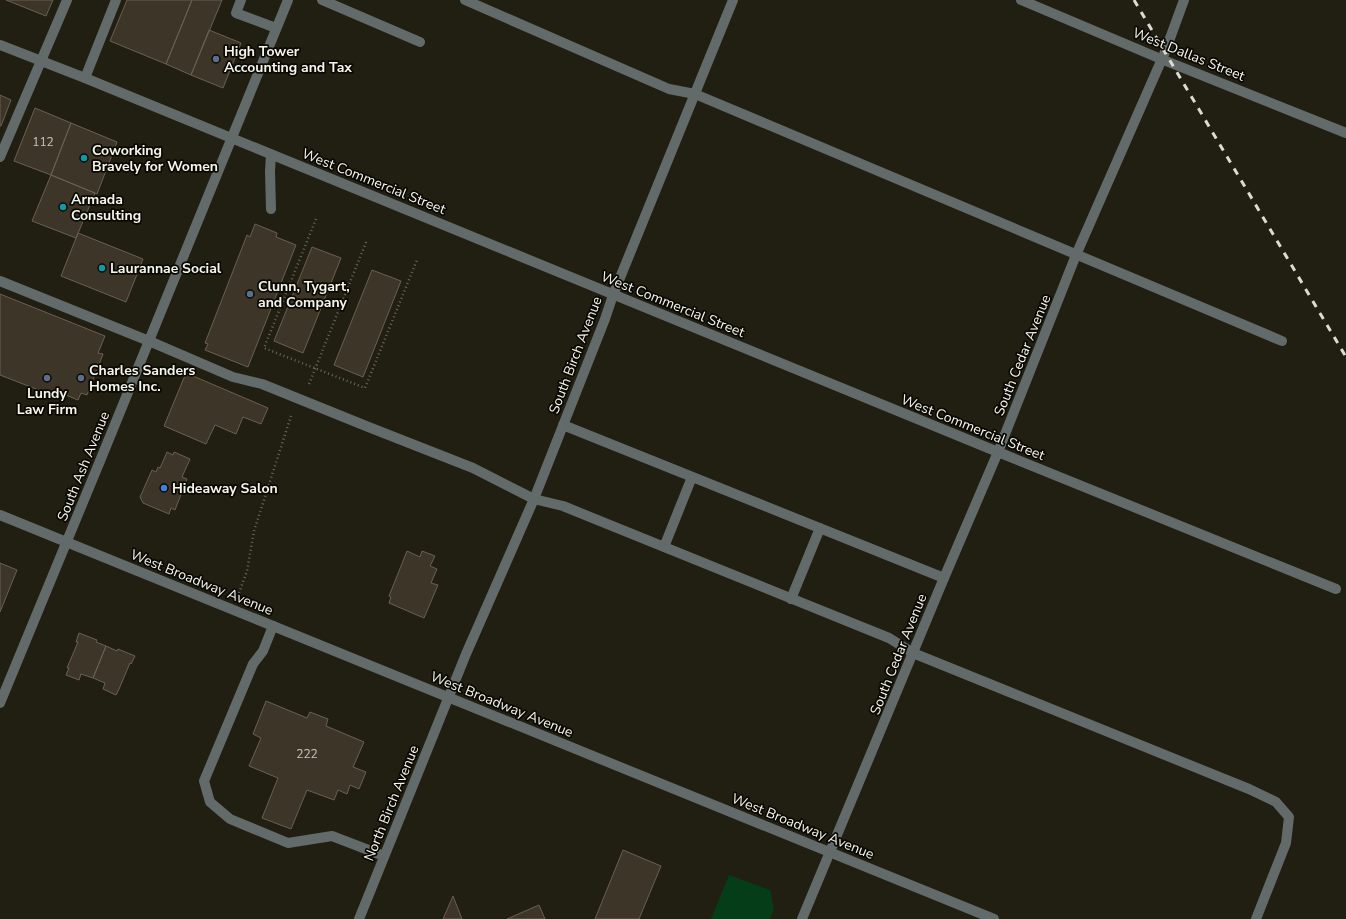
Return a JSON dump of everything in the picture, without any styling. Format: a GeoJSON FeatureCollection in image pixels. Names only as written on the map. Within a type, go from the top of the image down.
{"type":"FeatureCollection","features":[{"type":"Feature","properties":{"kind":"street"},"geometry":{"type":"LineString","coordinates":[[0,157],[67,0]]}},
{"type":"Feature","properties":{"kind":"street"},"geometry":{"type":"LineString","coordinates":[[85,78],[116,0]]}},
{"type":"Feature","properties":{"kind":"street"},"geometry":{"type":"LineString","coordinates":[[241,0],[236,13],[276,28]]}},
{"type":"Feature","properties":{"kind":"street","name":"South Ash Avenue"},"geometry":{"type":"LineString","coordinates":[[0,703],[288,0]]}},
{"type":"Feature","properties":{"kind":"street"},"geometry":{"type":"LineString","coordinates":[[322,0],[420,42]]}},
{"type":"Feature","properties":{"kind":"street"},"geometry":{"type":"LineString","coordinates":[[465,0],[668,89],[695,94],[1282,341]]}},
{"type":"Feature","properties":{"kind":"street","name":"South Birch Avenue"},"geometry":{"type":"LineString","coordinates":[[449,697],[466,654],[534,499],[613,295],[733,0]]}},
{"type":"Feature","properties":{"kind":"street","name":"West Dallas Street"},"geometry":{"type":"LineString","coordinates":[[1021,0],[1346,133]]}},
{"type":"Feature","properties":{"kind":"street","name":"South Cedar Avenue"},"geometry":{"type":"LineString","coordinates":[[802,919],[998,452],[1076,255],[1161,58],[1184,0]]}},
{"type":"Feature","properties":{"kind":"street","name":"West Commercial Street"},"geometry":{"type":"LineString","coordinates":[[0,45],[319,173],[613,295],[1336,589]]}},
{"type":"Feature","properties":{"kind":"street"},"geometry":{"type":"LineString","coordinates":[[271,155],[271,209]]}},
{"type":"Feature","properties":{"kind":"street"},"geometry":{"type":"LineString","coordinates":[[0,281],[149,341],[233,377],[262,384],[473,468],[534,499],[563,506],[889,638],[913,653],[1249,789],[1276,802],[1289,816],[1286,843],[1256,919]]}},
{"type":"Feature","properties":{"kind":"street"},"geometry":{"type":"LineString","coordinates":[[563,425],[944,578]]}},
{"type":"Feature","properties":{"kind":"street"},"geometry":{"type":"LineString","coordinates":[[664,547],[692,477]]}},
{"type":"Feature","properties":{"kind":"street","name":"West Broadway Avenue"},"geometry":{"type":"LineString","coordinates":[[0,515],[994,919]]}},
{"type":"Feature","properties":{"kind":"street"},"geometry":{"type":"LineString","coordinates":[[791,599],[820,528]]}},
{"type":"Feature","properties":{"kind":"street"},"geometry":{"type":"LineString","coordinates":[[273,626],[263,651],[253,664],[204,781],[210,802],[230,819],[288,842],[332,836],[384,856]]}},
{"type":"Feature","properties":{"kind":"street","name":"North Birch Avenue"},"geometry":{"type":"LineString","coordinates":[[359,919],[449,697]]}},
{"type":"Feature","properties":{"kind":"path"},"geometry":{"type":"LineString","coordinates":[[316,219],[264,348],[366,388],[417,260]]}},
{"type":"Feature","properties":{"kind":"path"},"geometry":{"type":"LineString","coordinates":[[234,610],[247,571],[254,531],[286,430],[298,398],[308,388],[367,240]]}},
{"type":"Feature","properties":{"kind":"green space"},"geometry":{"type":"Polygon","coordinates":[[[729,875],[770,890],[774,910],[770,919],[711,919],[729,875]]]}},
{"type":"Feature","properties":{"kind":"building"},"geometry":{"type":"Polygon","coordinates":[[[6,0],[53,0],[46,16],[6,0]]]}},
{"type":"Feature","properties":{"kind":"building"},"geometry":{"type":"Polygon","coordinates":[[[127,0],[192,0],[166,64],[110,41],[127,0]]]}},
{"type":"Feature","properties":{"kind":"building"},"geometry":{"type":"Polygon","coordinates":[[[192,0],[222,0],[191,75],[166,64],[192,0]]]}},
{"type":"Feature","properties":{"kind":"building","name":"High Tower Accounting and Tax"},"geometry":{"type":"Polygon","coordinates":[[[209,30],[241,43],[223,88],[191,75],[209,30]]]}},
{"type":"Feature","properties":{"kind":"building"},"geometry":{"type":"Polygon","coordinates":[[[0,95],[11,100],[1,126],[0,126],[0,95]]]}},
{"type":"Feature","properties":{"kind":"building"},"geometry":{"type":"Polygon","coordinates":[[[35,108],[71,123],[51,175],[14,161],[35,108]]]}},
{"type":"Feature","properties":{"kind":"building","name":"Coworking Bravely for Women"},"geometry":{"type":"Polygon","coordinates":[[[71,123],[117,142],[97,194],[51,175],[71,123]]]}},
{"type":"Feature","properties":{"kind":"building","name":"Armada Consulting"},"geometry":{"type":"Polygon","coordinates":[[[51,175],[95,193],[76,238],[32,221],[51,175]]]}},
{"type":"Feature","properties":{"kind":"building","name":"Clunn, Tygart, and Company"},"geometry":{"type":"Polygon","coordinates":[[[255,224],[277,233],[276,237],[296,245],[248,367],[205,350],[208,344],[205,343],[247,235],[250,237],[255,224]]]}},
{"type":"Feature","properties":{"kind":"building","name":"Laurannae Social"},"geometry":{"type":"Polygon","coordinates":[[[78,233],[143,259],[126,302],[61,276],[78,233]]]}},
{"type":"Feature","properties":{"kind":"building"},"geometry":{"type":"Polygon","coordinates":[[[312,247],[341,258],[303,353],[274,341],[312,247]]]}},
{"type":"Feature","properties":{"kind":"building"},"geometry":{"type":"Polygon","coordinates":[[[372,270],[401,281],[363,377],[334,365],[372,270]]]}},
{"type":"Feature","properties":{"kind":"building"},"geometry":{"type":"Polygon","coordinates":[[[0,294],[105,336],[98,353],[103,354],[87,395],[81,393],[78,400],[56,391],[54,396],[0,375],[0,294]]]}},
{"type":"Feature","properties":{"kind":"building"},"geometry":{"type":"Polygon","coordinates":[[[186,373],[268,408],[261,424],[243,417],[236,434],[215,425],[206,444],[164,426],[186,373]]]}},
{"type":"Feature","properties":{"kind":"building","name":"Hideaway Salon"},"geometry":{"type":"Polygon","coordinates":[[[167,452],[173,455],[174,452],[190,459],[182,477],[187,479],[175,510],[171,508],[169,514],[143,503],[140,497],[152,470],[156,472],[158,467],[160,468],[167,452]]]}},
{"type":"Feature","properties":{"kind":"building"},"geometry":{"type":"Polygon","coordinates":[[[407,551],[420,557],[422,551],[435,556],[430,566],[437,569],[431,583],[438,585],[424,618],[389,603],[391,597],[389,596],[407,551]]]}},
{"type":"Feature","properties":{"kind":"building"},"geometry":{"type":"Polygon","coordinates":[[[0,563],[17,570],[0,612],[0,563]]]}},
{"type":"Feature","properties":{"kind":"building"},"geometry":{"type":"Polygon","coordinates":[[[79,633],[97,640],[96,642],[106,646],[93,678],[81,674],[79,680],[66,675],[69,668],[67,668],[78,642],[76,642],[79,633]]]}},
{"type":"Feature","properties":{"kind":"building"},"geometry":{"type":"Polygon","coordinates":[[[106,646],[135,656],[131,664],[130,663],[116,695],[103,689],[105,683],[93,678],[106,646]]]}},
{"type":"Feature","properties":{"kind":"building"},"geometry":{"type":"Polygon","coordinates":[[[266,701],[307,718],[310,712],[328,719],[326,726],[364,742],[353,767],[366,772],[359,789],[350,785],[347,794],[338,790],[334,800],[307,790],[291,829],[262,818],[278,778],[249,766],[261,738],[253,734],[266,701]]]}},
{"type":"Feature","properties":{"kind":"building"},"geometry":{"type":"Polygon","coordinates":[[[623,850],[661,866],[639,919],[595,919],[623,850]]]}},
{"type":"Feature","properties":{"kind":"building"},"geometry":{"type":"Polygon","coordinates":[[[453,896],[462,919],[443,919],[453,896]]]}},
{"type":"Feature","properties":{"kind":"building"},"geometry":{"type":"Polygon","coordinates":[[[539,905],[545,919],[507,919],[539,905]]]}},
{"type":"Feature","properties":{"kind":"railway"},"geometry":{"type":"LineString","coordinates":[[1134,0],[1346,357]]}},
{"type":"Feature","properties":{"kind":"place","name":"High Tower Accounting and Tax"},"geometry":{"type":"Point","coordinates":[216,59]}},
{"type":"Feature","properties":{"kind":"place","name":"Coworking Bravely for Women"},"geometry":{"type":"Point","coordinates":[84,158]}},
{"type":"Feature","properties":{"kind":"place","name":"Armada Consulting"},"geometry":{"type":"Point","coordinates":[63,207]}},
{"type":"Feature","properties":{"kind":"place","name":"Laurannae Social"},"geometry":{"type":"Point","coordinates":[102,268]}},
{"type":"Feature","properties":{"kind":"place","name":"Clunn, Tygart, and Company"},"geometry":{"type":"Point","coordinates":[250,294]}},
{"type":"Feature","properties":{"kind":"place","name":"Lundy Law Firm"},"geometry":{"type":"Point","coordinates":[47,378]}},
{"type":"Feature","properties":{"kind":"place","name":"Charles Sanders Homes Inc."},"geometry":{"type":"Point","coordinates":[81,378]}},
{"type":"Feature","properties":{"kind":"place","name":"Hideaway Salon"},"geometry":{"type":"Point","coordinates":[164,488]}}]}
